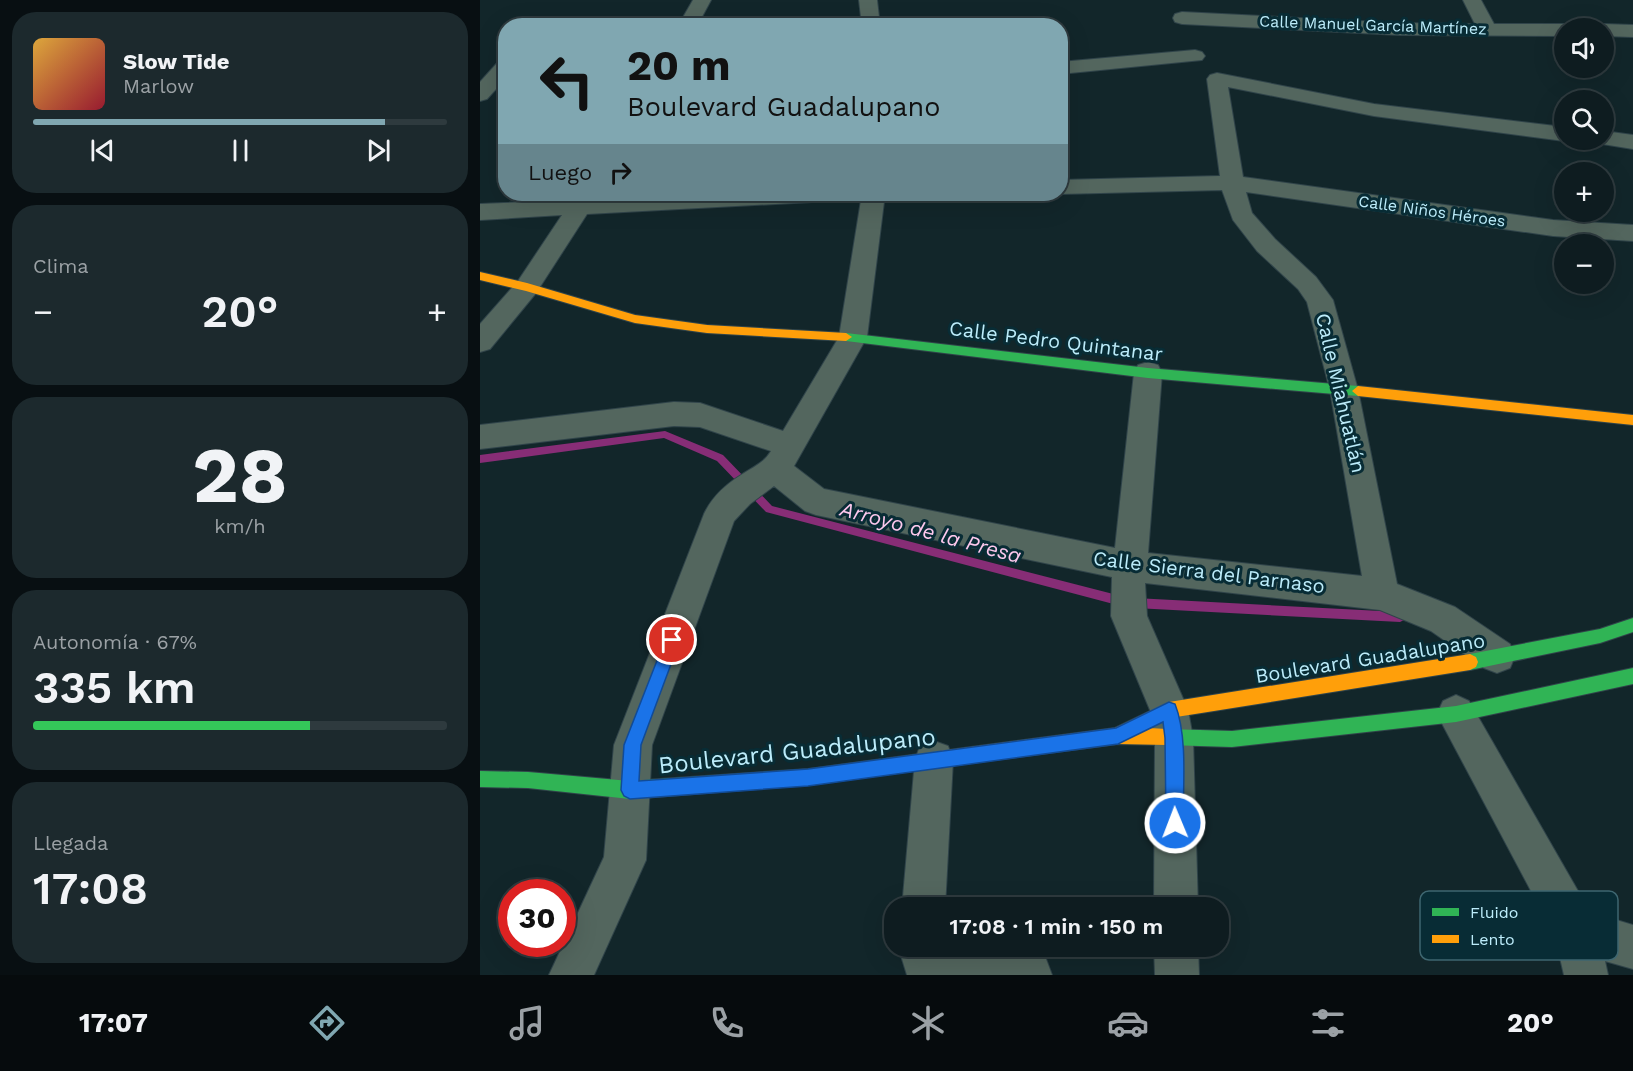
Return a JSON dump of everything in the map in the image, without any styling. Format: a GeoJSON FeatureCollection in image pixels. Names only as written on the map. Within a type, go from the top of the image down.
{"type":"FeatureCollection","features":[{"type":"Feature","properties":{"kind":"main road","name":"Calle Pedro Quintanar"},"geometry":{"type":"LineString","coordinates":[[480,276],[527,287],[635,319],[707,329],[853,337],[1148,373],[1344,390],[1633,420]]}},
{"type":"Feature","properties":{"kind":"main road","name":"Boulevard Guadalupano"},"geometry":{"type":"LineString","coordinates":[[480,779],[528,780],[630,790],[808,777],[1118,736],[1599,636],[1633,625]]}},
{"type":"Feature","properties":{"kind":"main road","name":"Boulevard Guadalupano"},"geometry":{"type":"LineString","coordinates":[[1118,736],[1171,724],[1232,739],[1456,714],[1633,676]]}},
{"type":"Feature","properties":{"kind":"street"},"geometry":{"type":"LineString","coordinates":[[692,18],[702,0]]}},
{"type":"Feature","properties":{"kind":"street"},"geometry":{"type":"LineString","coordinates":[[868,0],[870,18]]}},
{"type":"Feature","properties":{"kind":"street"},"geometry":{"type":"LineString","coordinates":[[1472,0],[1486,28]]}},
{"type":"Feature","properties":{"kind":"street"},"geometry":{"type":"LineString","coordinates":[[1180,9],[1195,56],[1217,79],[1374,110],[1554,133]]}},
{"type":"Feature","properties":{"kind":"street","name":"Calle Manuel García Martínez"},"geometry":{"type":"LineString","coordinates":[[1180,9],[1400,29],[1554,30]]}},
{"type":"Feature","properties":{"kind":"street"},"geometry":{"type":"LineString","coordinates":[[1614,30],[1633,31]]}},
{"type":"Feature","properties":{"kind":"street"},"geometry":{"type":"LineString","coordinates":[[1068,67],[1195,56]]}},
{"type":"Feature","properties":{"kind":"street"},"geometry":{"type":"LineString","coordinates":[[480,94],[498,74]]}},
{"type":"Feature","properties":{"kind":"street","name":"Calle Miahuatlán"},"geometry":{"type":"LineString","coordinates":[[1217,79],[1232,183],[1240,215],[1320,300],[1344,390],[1382,594]]}},
{"type":"Feature","properties":{"kind":"street"},"geometry":{"type":"LineString","coordinates":[[480,94],[498,95]]}},
{"type":"Feature","properties":{"kind":"street"},"geometry":{"type":"LineString","coordinates":[[1614,139],[1633,142]]}},
{"type":"Feature","properties":{"kind":"street","name":"Calle Niños Héroes"},"geometry":{"type":"LineString","coordinates":[[1068,187],[1232,183],[1553,228],[1633,233]]}},
{"type":"Feature","properties":{"kind":"street"},"geometry":{"type":"LineString","coordinates":[[480,212],[576,201]]}},
{"type":"Feature","properties":{"kind":"street"},"geometry":{"type":"LineString","coordinates":[[480,342],[527,287],[584,201]]}},
{"type":"Feature","properties":{"kind":"street"},"geometry":{"type":"LineString","coordinates":[[571,975],[625,860],[633,745],[720,514],[764,473],[853,337],[872,201]]}},
{"type":"Feature","properties":{"kind":"street"},"geometry":{"type":"LineString","coordinates":[[1148,373],[1130,590],[1171,724],[1176,897]]}},
{"type":"Feature","properties":{"kind":"street","name":"Calle Sierra del Parnaso"},"geometry":{"type":"LineString","coordinates":[[480,437],[674,414],[700,415],[764,473],[816,501],[1130,590],[1382,594],[1443,619],[1497,656]]}},
{"type":"Feature","properties":{"kind":"street"},"geometry":{"type":"LineString","coordinates":[[1456,714],[1554,891]]}},
{"type":"Feature","properties":{"kind":"street"},"geometry":{"type":"LineString","coordinates":[[924,897],[934,760]]}},
{"type":"Feature","properties":{"kind":"street"},"geometry":{"type":"LineString","coordinates":[[1618,943],[1633,947]]}},
{"type":"Feature","properties":{"kind":"street"},"geometry":{"type":"LineString","coordinates":[[923,957],[924,963],[937,970],[1030,975]]}},
{"type":"Feature","properties":{"kind":"street"},"geometry":{"type":"LineString","coordinates":[[1176,957],[1176,975]]}},
{"type":"Feature","properties":{"kind":"street"},"geometry":{"type":"LineString","coordinates":[[1583,960],[1586,975]]}},
{"type":"Feature","properties":{"kind":"waterway","name":"Arroyo de la Presa"},"geometry":{"type":"LineString","coordinates":[[480,459],[665,434],[720,458],[769,509],[1121,601]]}},
{"type":"Feature","properties":{"kind":"waterway","name":"Arroyo de la Presa"},"geometry":{"type":"LineString","coordinates":[[1135,603],[1400,617]]}},
{"type":"Feature","properties":{"kind":"traffic: fast"},"geometry":{"type":"LineString","coordinates":[[846,337],[1148,373],[1358,391]]}},
{"type":"Feature","properties":{"kind":"traffic: fast"},"geometry":{"type":"LineString","coordinates":[[1470,662],[1600,636],[1633,625]]}},
{"type":"Feature","properties":{"kind":"traffic: fast"},"geometry":{"type":"LineString","coordinates":[[1167,737],[1232,739],[1456,714],[1633,676]]}},
{"type":"Feature","properties":{"kind":"traffic: fast"},"geometry":{"type":"LineString","coordinates":[[480,779],[528,780],[630,790],[808,777],[941,759]]}},
{"type":"Feature","properties":{"kind":"traffic: slow"},"geometry":{"type":"LineString","coordinates":[[480,276],[527,287],[635,319],[707,329],[846,337]]}},
{"type":"Feature","properties":{"kind":"traffic: slow"},"geometry":{"type":"LineString","coordinates":[[1358,391],[1633,420]]}},
{"type":"Feature","properties":{"kind":"traffic: slow"},"geometry":{"type":"LineString","coordinates":[[1121,734],[1169,710],[1470,662]]}},
{"type":"Feature","properties":{"kind":"traffic: slow"},"geometry":{"type":"LineString","coordinates":[[941,759],[1118,736],[1167,737]]}},
{"type":"Feature","properties":{"kind":"route"},"geometry":{"type":"LineString","coordinates":[[672,640],[633,745],[630,790],[808,777],[1118,736],[1169,710],[1174,738],[1175,823]]}}]}
